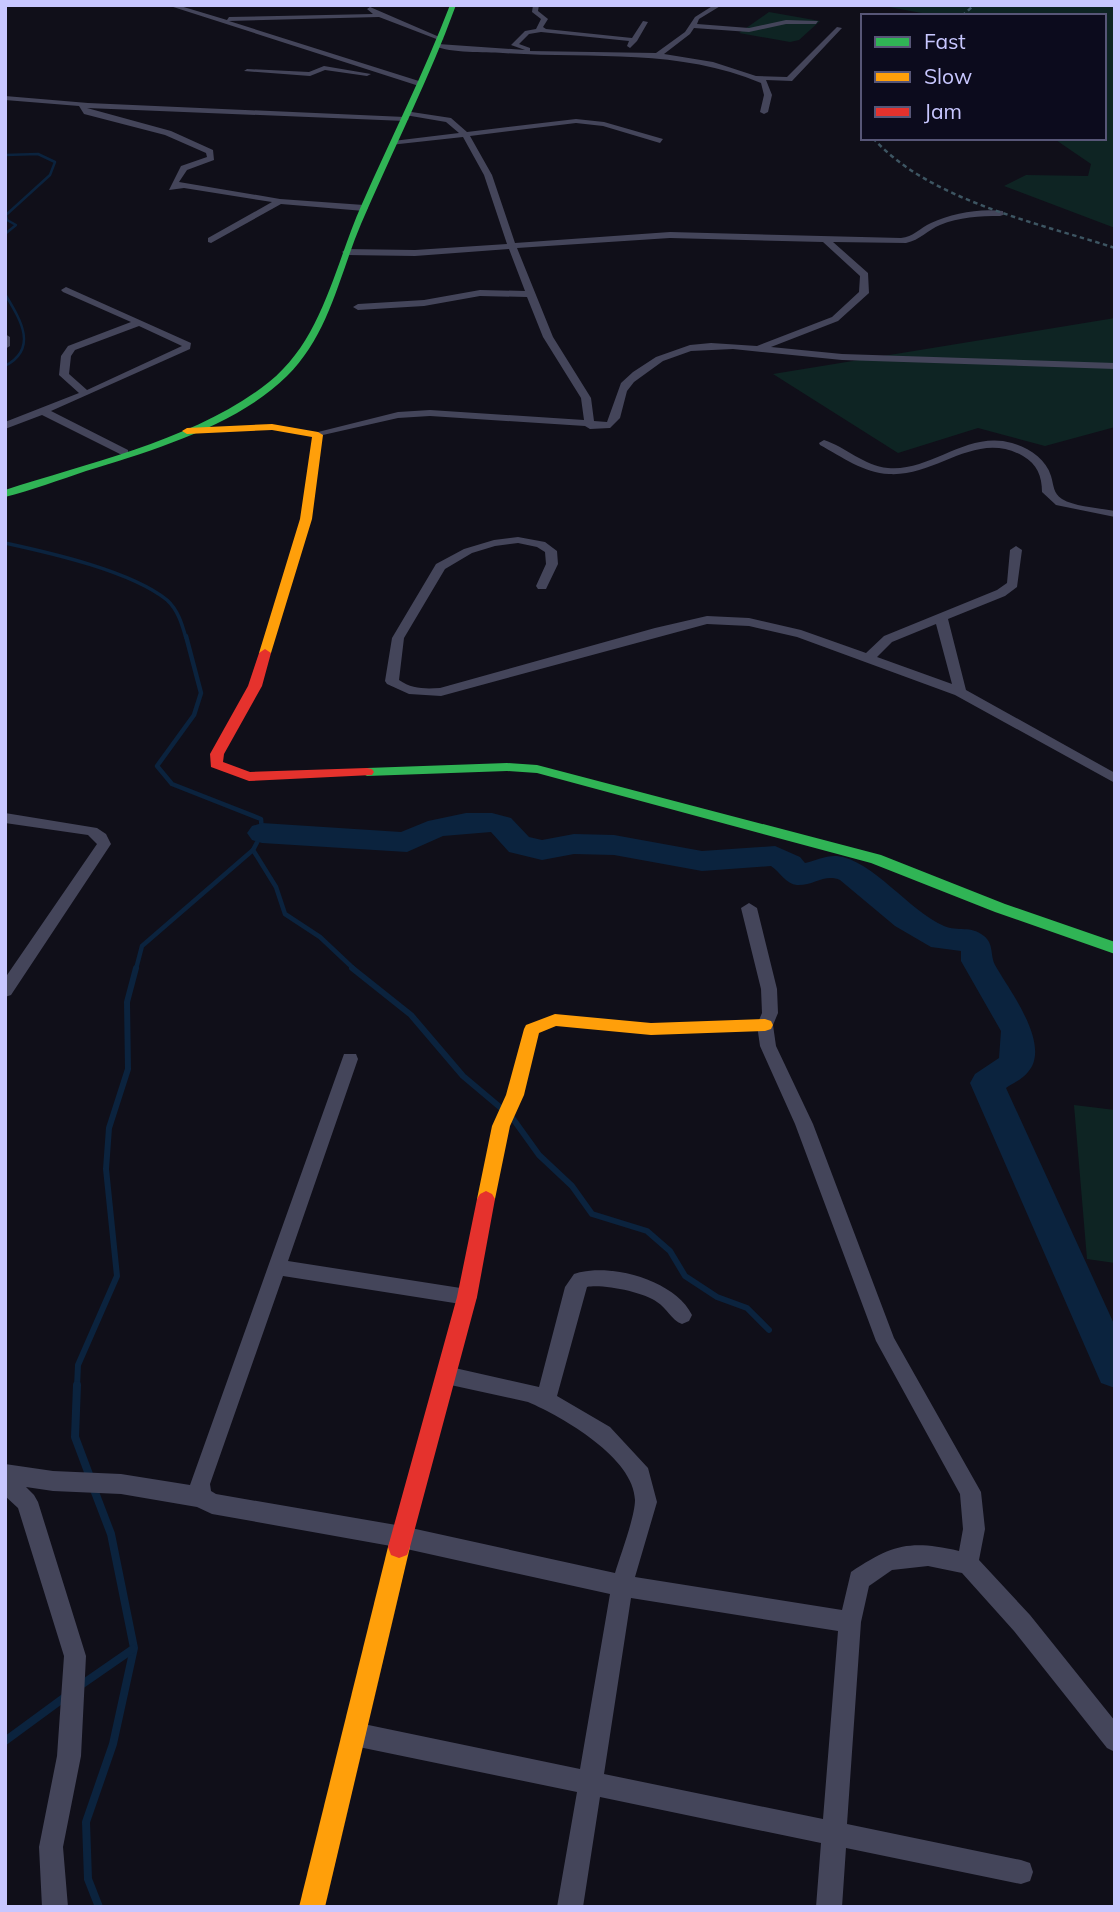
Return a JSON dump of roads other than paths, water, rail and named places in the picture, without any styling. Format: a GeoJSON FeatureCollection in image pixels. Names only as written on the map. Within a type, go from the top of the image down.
{"type":"FeatureCollection","features":[{"type":"Feature","properties":{"kind":"street"},"geometry":{"type":"LineString","coordinates":[[170,5],[413,82]]}},
{"type":"Feature","properties":{"kind":"street"},"geometry":{"type":"LineString","coordinates":[[366,5],[377,16]]}},
{"type":"Feature","properties":{"kind":"street"},"geometry":{"type":"LineString","coordinates":[[5,494],[187,431],[234,409],[268,388],[293,364],[323,314],[364,208],[407,116],[413,82],[439,42],[453,5]]}},
{"type":"Feature","properties":{"kind":"street"},"geometry":{"type":"LineString","coordinates":[[536,5],[535,12],[545,19],[540,30]]}},
{"type":"Feature","properties":{"kind":"street"},"geometry":{"type":"LineString","coordinates":[[658,55],[682,38],[694,26],[697,18],[719,5]]}},
{"type":"Feature","properties":{"kind":"street"},"geometry":{"type":"LineString","coordinates":[[209,16],[246,12],[377,16],[401,22],[439,42],[551,53],[637,54],[701,60],[764,82],[768,95],[764,112]]}},
{"type":"Feature","properties":{"kind":"street"},"geometry":{"type":"LineString","coordinates":[[221,20],[246,12]]}},
{"type":"Feature","properties":{"kind":"street"},"geometry":{"type":"LineString","coordinates":[[637,54],[629,50],[645,22]]}},
{"type":"Feature","properties":{"kind":"street"},"geometry":{"type":"LineString","coordinates":[[694,26],[749,30],[786,22],[816,22]]}},
{"type":"Feature","properties":{"kind":"street"},"geometry":{"type":"LineString","coordinates":[[756,78],[789,79],[839,28]]}},
{"type":"Feature","properties":{"kind":"street"},"geometry":{"type":"LineString","coordinates":[[551,53],[514,45],[527,32],[540,30],[635,40]]}},
{"type":"Feature","properties":{"kind":"street"},"geometry":{"type":"LineString","coordinates":[[247,71],[310,74],[327,68],[413,82]]}},
{"type":"Feature","properties":{"kind":"street"},"geometry":{"type":"LineString","coordinates":[[5,98],[165,111],[407,116],[448,120],[466,135],[488,175],[511,245],[548,337],[586,398],[590,426]]}},
{"type":"Feature","properties":{"kind":"street"},"geometry":{"type":"LineString","coordinates":[[88,105],[82,108],[87,112],[168,133],[206,150],[213,156],[184,168],[174,188],[364,208]]}},
{"type":"Feature","properties":{"kind":"street"},"geometry":{"type":"LineString","coordinates":[[135,124],[165,111]]}},
{"type":"Feature","properties":{"kind":"street"},"geometry":{"type":"LineString","coordinates":[[393,143],[576,121],[604,124],[660,141]]}},
{"type":"Feature","properties":{"kind":"street"},"geometry":{"type":"LineString","coordinates":[[211,240],[280,201]]}},
{"type":"Feature","properties":{"kind":"street"},"geometry":{"type":"LineString","coordinates":[[346,252],[415,253],[670,235],[914,240],[930,227],[944,221],[960,216],[999,212]]}},
{"type":"Feature","properties":{"kind":"street"},"geometry":{"type":"LineString","coordinates":[[754,350],[835,319],[864,293],[865,275],[826,240]]}},
{"type":"Feature","properties":{"kind":"street"},"geometry":{"type":"LineString","coordinates":[[5,426],[86,394],[187,347],[186,343],[66,290]]}},
{"type":"Feature","properties":{"kind":"street"},"geometry":{"type":"LineString","coordinates":[[358,307],[424,303],[480,293],[531,293]]}},
{"type":"Feature","properties":{"kind":"street"},"geometry":{"type":"LineString","coordinates":[[86,394],[64,375],[68,352],[71,348],[137,323]]}},
{"type":"Feature","properties":{"kind":"street"},"geometry":{"type":"LineString","coordinates":[[5,337],[5,346]]}},
{"type":"Feature","properties":{"kind":"street"},"geometry":{"type":"LineString","coordinates":[[187,431],[288,428],[307,429],[318,435],[398,415],[430,413],[604,426],[614,423],[624,387],[670,354],[690,347],[842,357],[1024,360],[1115,366]]}},
{"type":"Feature","properties":{"kind":"street"},"geometry":{"type":"LineString","coordinates":[[44,412],[124,452]]}},
{"type":"Feature","properties":{"kind":"street"},"geometry":{"type":"LineString","coordinates":[[318,435],[306,519],[255,686],[216,754],[216,764],[225,770],[249,777],[507,767],[537,769],[876,859],[1000,908],[1115,947]]}},
{"type":"Feature","properties":{"kind":"street"},"geometry":{"type":"LineString","coordinates":[[824,443],[868,466],[897,471],[978,443],[1017,447],[1036,459],[1048,476],[1048,492],[1060,503],[1115,514]]}},
{"type":"Feature","properties":{"kind":"street"},"geometry":{"type":"LineString","coordinates":[[542,586],[552,565],[551,551],[541,544],[518,540],[494,542],[468,551],[440,567],[398,638],[392,681],[398,687],[418,693],[441,692],[707,620],[749,622],[801,634],[960,692],[1115,779]]}},
{"type":"Feature","properties":{"kind":"street"},"geometry":{"type":"LineString","coordinates":[[867,660],[888,639],[1001,593],[1013,584],[1016,550]]}},
{"type":"Feature","properties":{"kind":"street"},"geometry":{"type":"LineString","coordinates":[[941,618],[960,692]]}},
{"type":"Feature","properties":{"kind":"street"},"geometry":{"type":"LineString","coordinates":[[5,818],[92,831],[104,844],[5,991]]}},
{"type":"Feature","properties":{"kind":"street"},"geometry":{"type":"LineString","coordinates":[[749,908],[769,989],[769,1013],[765,1025],[768,1046],[804,1124],[886,1341],[970,1492],[974,1529],[968,1564]]}},
{"type":"Feature","properties":{"kind":"street"},"geometry":{"type":"LineString","coordinates":[[312,1907],[402,1537],[467,1297],[501,1126],[515,1095],[532,1029],[555,1020],[651,1029],[765,1025]]}},
{"type":"Feature","properties":{"kind":"street"},"geometry":{"type":"LineString","coordinates":[[201,1497],[200,1484],[350,1059]]}},
{"type":"Feature","properties":{"kind":"street"},"geometry":{"type":"LineString","coordinates":[[276,1267],[467,1297]]}},
{"type":"Feature","properties":{"kind":"street"},"geometry":{"type":"LineString","coordinates":[[546,1400],[575,1287],[581,1280],[592,1278],[658,1289],[675,1302],[682,1315]]}},
{"type":"Feature","properties":{"kind":"street"},"geometry":{"type":"LineString","coordinates":[[446,1375],[530,1393],[546,1400],[603,1434],[641,1475],[646,1502],[622,1586],[570,1907]]}},
{"type":"Feature","properties":{"kind":"street"},"geometry":{"type":"LineString","coordinates":[[5,1474],[53,1481],[121,1484],[201,1497],[212,1504],[402,1537],[622,1586],[850,1622]]}},
{"type":"Feature","properties":{"kind":"street"},"geometry":{"type":"LineString","coordinates":[[5,1482],[27,1502],[75,1656],[69,1756],[51,1847],[55,1907]]}},
{"type":"Feature","properties":{"kind":"street"},"geometry":{"type":"LineString","coordinates":[[829,1907],[850,1622],[859,1580],[887,1560],[928,1555],[968,1564],[1022,1623],[1115,1740]]}},
{"type":"Feature","properties":{"kind":"street"},"geometry":{"type":"LineString","coordinates":[[354,1734],[1021,1872]]}},
{"type":"Feature","properties":{"kind":"waterway"},"geometry":{"type":"LineString","coordinates":[[5,155],[38,154],[55,162],[50,175],[6,215],[7,220],[16,225],[5,234]]}},
{"type":"Feature","properties":{"kind":"waterway"},"geometry":{"type":"LineString","coordinates":[[5,294],[21,323],[24,342],[15,359],[5,366]]}},
{"type":"Feature","properties":{"kind":"waterway"},"geometry":{"type":"LineString","coordinates":[[5,543],[90,564],[133,580],[167,600],[174,608],[186,638]]}},
{"type":"Feature","properties":{"kind":"waterway"},"geometry":{"type":"LineString","coordinates":[[186,636],[201,693],[194,715],[157,766],[172,784],[261,819],[262,833],[253,850]]}},
{"type":"Feature","properties":{"kind":"waterway"},"geometry":{"type":"LineString","coordinates":[[262,833],[407,842],[438,828],[480,822],[501,825],[519,845],[542,850],[574,844],[614,845],[702,861],[775,856],[790,864],[798,875],[835,866],[851,873],[906,918],[942,939],[965,938],[976,946],[977,961],[1017,1031],[1016,1064],[987,1083],[1115,1370]]}},
{"type":"Feature","properties":{"kind":"waterway"},"geometry":{"type":"LineString","coordinates":[[136,969],[142,946],[253,850]]}},
{"type":"Feature","properties":{"kind":"waterway"},"geometry":{"type":"LineString","coordinates":[[253,850],[276,887],[285,914],[320,937],[354,969]]}},
{"type":"Feature","properties":{"kind":"waterway"},"geometry":{"type":"LineString","coordinates":[[77,1387],[78,1365],[117,1276],[106,1169],[109,1128],[128,1069],[127,1002],[136,968]]}},
{"type":"Feature","properties":{"kind":"waterway"},"geometry":{"type":"LineString","coordinates":[[352,968],[411,1015],[463,1076],[501,1108]]}},
{"type":"Feature","properties":{"kind":"waterway"},"geometry":{"type":"LineString","coordinates":[[511,1116],[539,1155],[572,1186],[592,1214],[647,1231],[670,1251],[685,1276],[717,1297],[747,1308],[769,1330]]}},
{"type":"Feature","properties":{"kind":"waterway"},"geometry":{"type":"LineString","coordinates":[[77,1385],[75,1437],[90,1477]]}},
{"type":"Feature","properties":{"kind":"waterway"},"geometry":{"type":"LineString","coordinates":[[93,1487],[111,1534],[134,1648],[113,1744],[86,1822],[88,1879],[99,1907]]}},
{"type":"Feature","properties":{"kind":"waterway"},"geometry":{"type":"LineString","coordinates":[[81,1685],[133,1649]]}},
{"type":"Feature","properties":{"kind":"waterway"},"geometry":{"type":"LineString","coordinates":[[5,1741],[65,1697]]}},
{"type":"Feature","properties":{"kind":"railway"},"geometry":{"type":"LineString","coordinates":[[964,14],[974,5]]}},
{"type":"Feature","properties":{"kind":"railway"},"geometry":{"type":"LineString","coordinates":[[875,140],[896,160],[953,193],[1019,219],[1115,248]]}}]}
